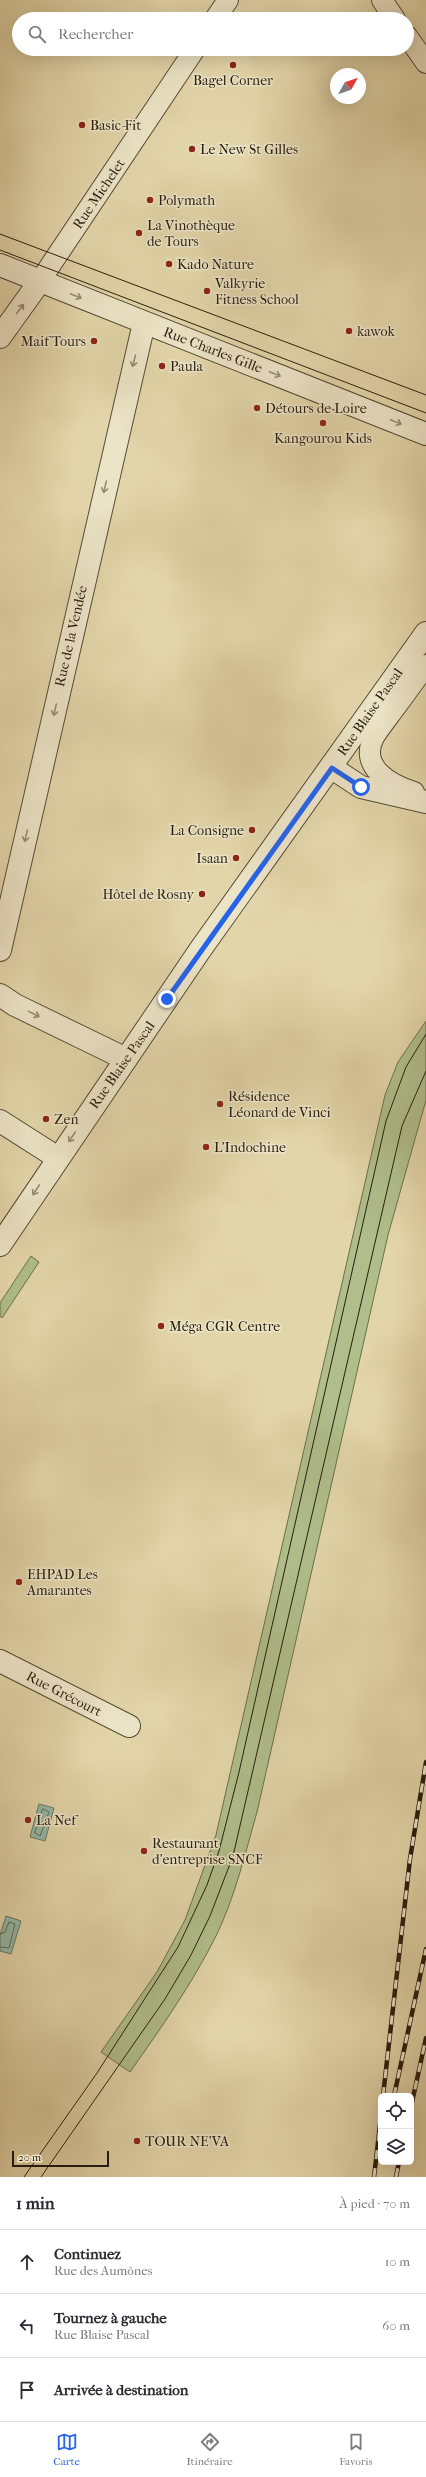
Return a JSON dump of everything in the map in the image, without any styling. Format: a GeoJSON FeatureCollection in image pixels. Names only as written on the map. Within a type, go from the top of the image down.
{"type":"FeatureCollection","features":[{"type":"Feature","properties":{"kind":"street"},"geometry":{"type":"LineString","coordinates":[[220,12],[228,0]]}},
{"type":"Feature","properties":{"kind":"street"},"geometry":{"type":"LineString","coordinates":[[382,0],[390,12]]}},
{"type":"Feature","properties":{"kind":"street"},"geometry":{"type":"LineString","coordinates":[[414,46],[426,63]]}},
{"type":"Feature","properties":{"kind":"street","name":"Rue Michelet"},"geometry":{"type":"LineString","coordinates":[[0,337],[40,281],[190,56]]}},
{"type":"Feature","properties":{"kind":"street","name":"Rue Charles Gille"},"geometry":{"type":"LineString","coordinates":[[0,265],[426,434]]}},
{"type":"Feature","properties":{"kind":"street","name":"Rue de la Vendée"},"geometry":{"type":"LineString","coordinates":[[0,950],[144,323]]}},
{"type":"Feature","properties":{"kind":"street","name":"Rue Blaise Pascal"},"geometry":{"type":"LineString","coordinates":[[0,1245],[200,950],[332,768],[426,633]]}},
{"type":"Feature","properties":{"kind":"street"},"geometry":{"type":"LineString","coordinates":[[426,665],[373,738],[370,755],[374,767],[391,784],[426,795]]}},
{"type":"Feature","properties":{"kind":"street"},"geometry":{"type":"LineString","coordinates":[[332,768],[361,787],[426,802]]}},
{"type":"Feature","properties":{"kind":"street"},"geometry":{"type":"LineString","coordinates":[[0,995],[15,1005],[126,1059]]}},
{"type":"Feature","properties":{"kind":"street"},"geometry":{"type":"LineString","coordinates":[[0,1122],[58,1158]]}},
{"type":"Feature","properties":{"kind":"street","name":"Rue Grécourt"},"geometry":{"type":"LineString","coordinates":[[0,1661],[129,1726]]}},
{"type":"Feature","properties":{"kind":"green space"},"geometry":{"type":"Polygon","coordinates":[[[426,1021],[426,1100],[388,1235],[257,1812],[244,1859],[229,1906],[207,1954],[176,2006],[130,2072],[101,2052],[157,1972],[185,1920],[216,1835],[385,1095],[398,1062],[426,1021]]]}},
{"type":"Feature","properties":{"kind":"green space"},"geometry":{"type":"Polygon","coordinates":[[[31,1256],[39,1262],[2,1318],[0,1316],[0,1303],[31,1256]]]}},
{"type":"Feature","properties":{"kind":"water"},"geometry":{"type":"Polygon","coordinates":[[[39,1804],[54,1808],[45,1841],[30,1837],[39,1804]]]}},
{"type":"Feature","properties":{"kind":"water"},"geometry":{"type":"Polygon","coordinates":[[[6,1916],[21,1921],[11,1954],[0,1951],[0,1935],[6,1916]]]}},
{"type":"Feature","properties":{"kind":"tram line"},"geometry":{"type":"LineString","coordinates":[[0,234],[426,395]]}},
{"type":"Feature","properties":{"kind":"tram line"},"geometry":{"type":"LineString","coordinates":[[0,250],[426,413]]}},
{"type":"Feature","properties":{"kind":"tram line"},"geometry":{"type":"LineString","coordinates":[[24,2177],[97,2073],[178,1947],[207,1885],[219,1851],[239,1772],[386,1121],[406,1067],[426,1034]]}},
{"type":"Feature","properties":{"kind":"tram line"},"geometry":{"type":"LineString","coordinates":[[41,2177],[165,1999],[191,1955],[210,1916],[233,1856],[402,1126],[426,1071]]}},
{"type":"Feature","properties":{"kind":"railway"},"geometry":{"type":"LineString","coordinates":[[383,2093],[410,1859],[426,1762]]}},
{"type":"Feature","properties":{"kind":"railway"},"geometry":{"type":"LineString","coordinates":[[395,2093],[426,1949]]}},
{"type":"Feature","properties":{"kind":"railway"},"geometry":{"type":"LineString","coordinates":[[414,2093],[426,2038]]}},
{"type":"Feature","properties":{"kind":"railway"},"geometry":{"type":"LineString","coordinates":[[374,2177],[380,2129]]}},
{"type":"Feature","properties":{"kind":"railway"},"geometry":{"type":"LineString","coordinates":[[396,2177],[398,2165]]}},
{"type":"Feature","properties":{"kind":"place","name":"Bagel Corner"},"geometry":{"type":"Point","coordinates":[233,65]}},
{"type":"Feature","properties":{"kind":"place","name":"Basic-Fit"},"geometry":{"type":"Point","coordinates":[82,125]}},
{"type":"Feature","properties":{"kind":"place","name":"Le New St Gilles"},"geometry":{"type":"Point","coordinates":[192,149]}},
{"type":"Feature","properties":{"kind":"place","name":"Polymath"},"geometry":{"type":"Point","coordinates":[150,200]}},
{"type":"Feature","properties":{"kind":"place","name":"La Vinothèque de Tours"},"geometry":{"type":"Point","coordinates":[139,233]}},
{"type":"Feature","properties":{"kind":"place","name":"Kado Nature"},"geometry":{"type":"Point","coordinates":[169,264]}},
{"type":"Feature","properties":{"kind":"place","name":"Valkyrie Fitness School"},"geometry":{"type":"Point","coordinates":[207,291]}},
{"type":"Feature","properties":{"kind":"place","name":"kawok"},"geometry":{"type":"Point","coordinates":[349,331]}},
{"type":"Feature","properties":{"kind":"place","name":"Maif Tours"},"geometry":{"type":"Point","coordinates":[94,341]}},
{"type":"Feature","properties":{"kind":"place","name":"Paula"},"geometry":{"type":"Point","coordinates":[162,366]}},
{"type":"Feature","properties":{"kind":"place","name":"Détours de Loire"},"geometry":{"type":"Point","coordinates":[257,408]}},
{"type":"Feature","properties":{"kind":"place","name":"Kangourou Kids"},"geometry":{"type":"Point","coordinates":[323,423]}},
{"type":"Feature","properties":{"kind":"place","name":"La Consigne"},"geometry":{"type":"Point","coordinates":[252,830]}},
{"type":"Feature","properties":{"kind":"place","name":"Isaan"},"geometry":{"type":"Point","coordinates":[236,858]}},
{"type":"Feature","properties":{"kind":"place","name":"Hôtel de Rosny"},"geometry":{"type":"Point","coordinates":[202,894]}},
{"type":"Feature","properties":{"kind":"place","name":"Résidence Léonard de Vinci"},"geometry":{"type":"Point","coordinates":[220,1104]}},
{"type":"Feature","properties":{"kind":"place","name":"Zen"},"geometry":{"type":"Point","coordinates":[46,1119]}},
{"type":"Feature","properties":{"kind":"place","name":"L'Indochine"},"geometry":{"type":"Point","coordinates":[206,1147]}},
{"type":"Feature","properties":{"kind":"place","name":"Méga CGR Centre"},"geometry":{"type":"Point","coordinates":[161,1326]}},
{"type":"Feature","properties":{"kind":"place","name":"EHPAD Les Amarantes"},"geometry":{"type":"Point","coordinates":[19,1582]}},
{"type":"Feature","properties":{"kind":"place","name":"La Nef"},"geometry":{"type":"Point","coordinates":[28,1820]}},
{"type":"Feature","properties":{"kind":"place","name":"Restaurant d'entreprise SNCF"},"geometry":{"type":"Point","coordinates":[144,1851]}},
{"type":"Feature","properties":{"kind":"place","name":"TOUR NE'VA"},"geometry":{"type":"Point","coordinates":[137,2141]}},
{"type":"Feature","properties":{"kind":"route"},"geometry":{"type":"LineString","coordinates":[[167,999],[200,950],[332,768],[361,787]]}}]}
